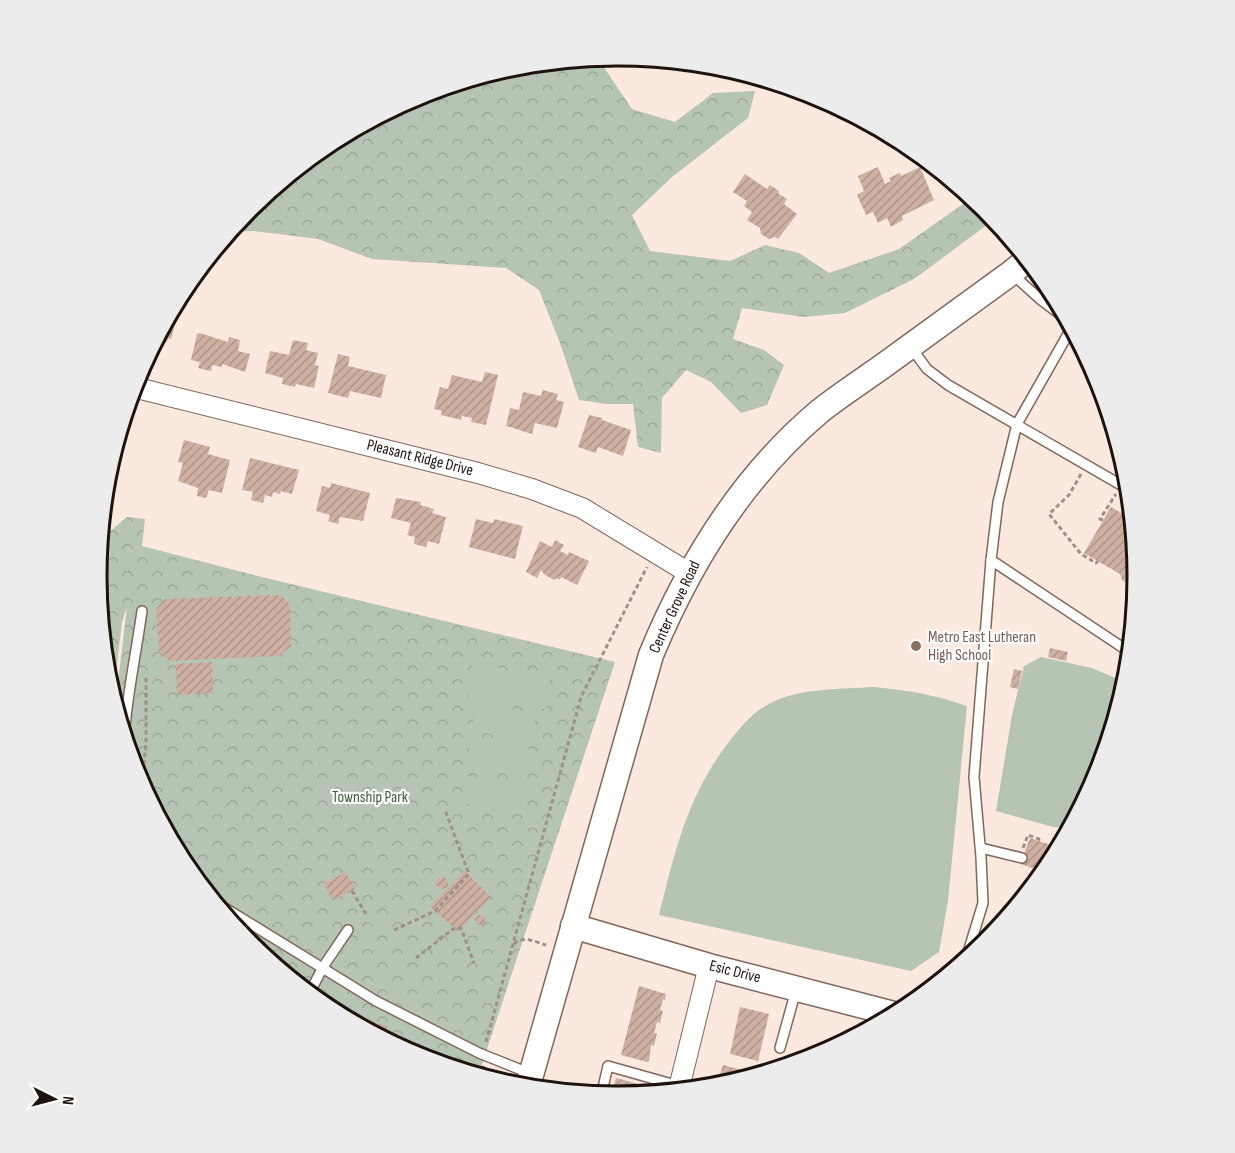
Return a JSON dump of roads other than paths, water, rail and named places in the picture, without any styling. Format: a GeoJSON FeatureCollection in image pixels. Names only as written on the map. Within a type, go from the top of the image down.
{"type":"FeatureCollection","features":[{"type":"Feature","properties":{"kind":"street","name":"Center Grove Road"},"geometry":{"type":"LineString","coordinates":[[530,1079],[651,655],[689,573],[729,511],[754,479],[820,411],[1019,266]]}},
{"type":"Feature","properties":{"kind":"street","name":"Pleasant Ridge Drive"},"geometry":{"type":"LineString","coordinates":[[143,389],[478,473],[532,489],[582,508],[689,573]]}},
{"type":"Feature","properties":{"kind":"street","name":"Esic Drive"},"geometry":{"type":"LineString","coordinates":[[573,926],[709,966],[886,1011]]}},
{"type":"Feature","properties":{"kind":"street"},"geometry":{"type":"LineString","coordinates":[[679,1083],[709,966]]}},
{"type":"Feature","properties":{"kind":"lane"},"geometry":{"type":"LineString","coordinates":[[1019,266],[1041,300],[1052,308]]}},
{"type":"Feature","properties":{"kind":"lane"},"geometry":{"type":"LineString","coordinates":[[970,944],[983,903],[981,848],[974,777],[991,560],[998,502],[1017,424],[1067,335]]}},
{"type":"Feature","properties":{"kind":"lane"},"geometry":{"type":"LineString","coordinates":[[910,346],[927,369],[937,378],[1119,482]]}},
{"type":"Feature","properties":{"kind":"lane"},"geometry":{"type":"LineString","coordinates":[[991,560],[1123,648]]}},
{"type":"Feature","properties":{"kind":"lane"},"geometry":{"type":"LineString","coordinates":[[126,716],[142,611]]}},
{"type":"Feature","properties":{"kind":"lane"},"geometry":{"type":"LineString","coordinates":[[981,848],[1021,858]]}},
{"type":"Feature","properties":{"kind":"lane"},"geometry":{"type":"LineString","coordinates":[[235,914],[376,1001],[525,1078]]}},
{"type":"Feature","properties":{"kind":"lane"},"geometry":{"type":"LineString","coordinates":[[313,986],[348,930]]}},
{"type":"Feature","properties":{"kind":"lane"},"geometry":{"type":"LineString","coordinates":[[780,1048],[796,988]]}},
{"type":"Feature","properties":{"kind":"lane"},"geometry":{"type":"LineString","coordinates":[[603,1087],[608,1066],[665,1085]]}},
{"type":"Feature","properties":{"kind":"place","name":"Metro East Lutheran High School"},"geometry":{"type":"Point","coordinates":[916,646]}},
{"type":"Feature","properties":{"kind":"park label","name":"Township Park"},"geometry":{"type":"Point","coordinates":[370,797]}}]}
